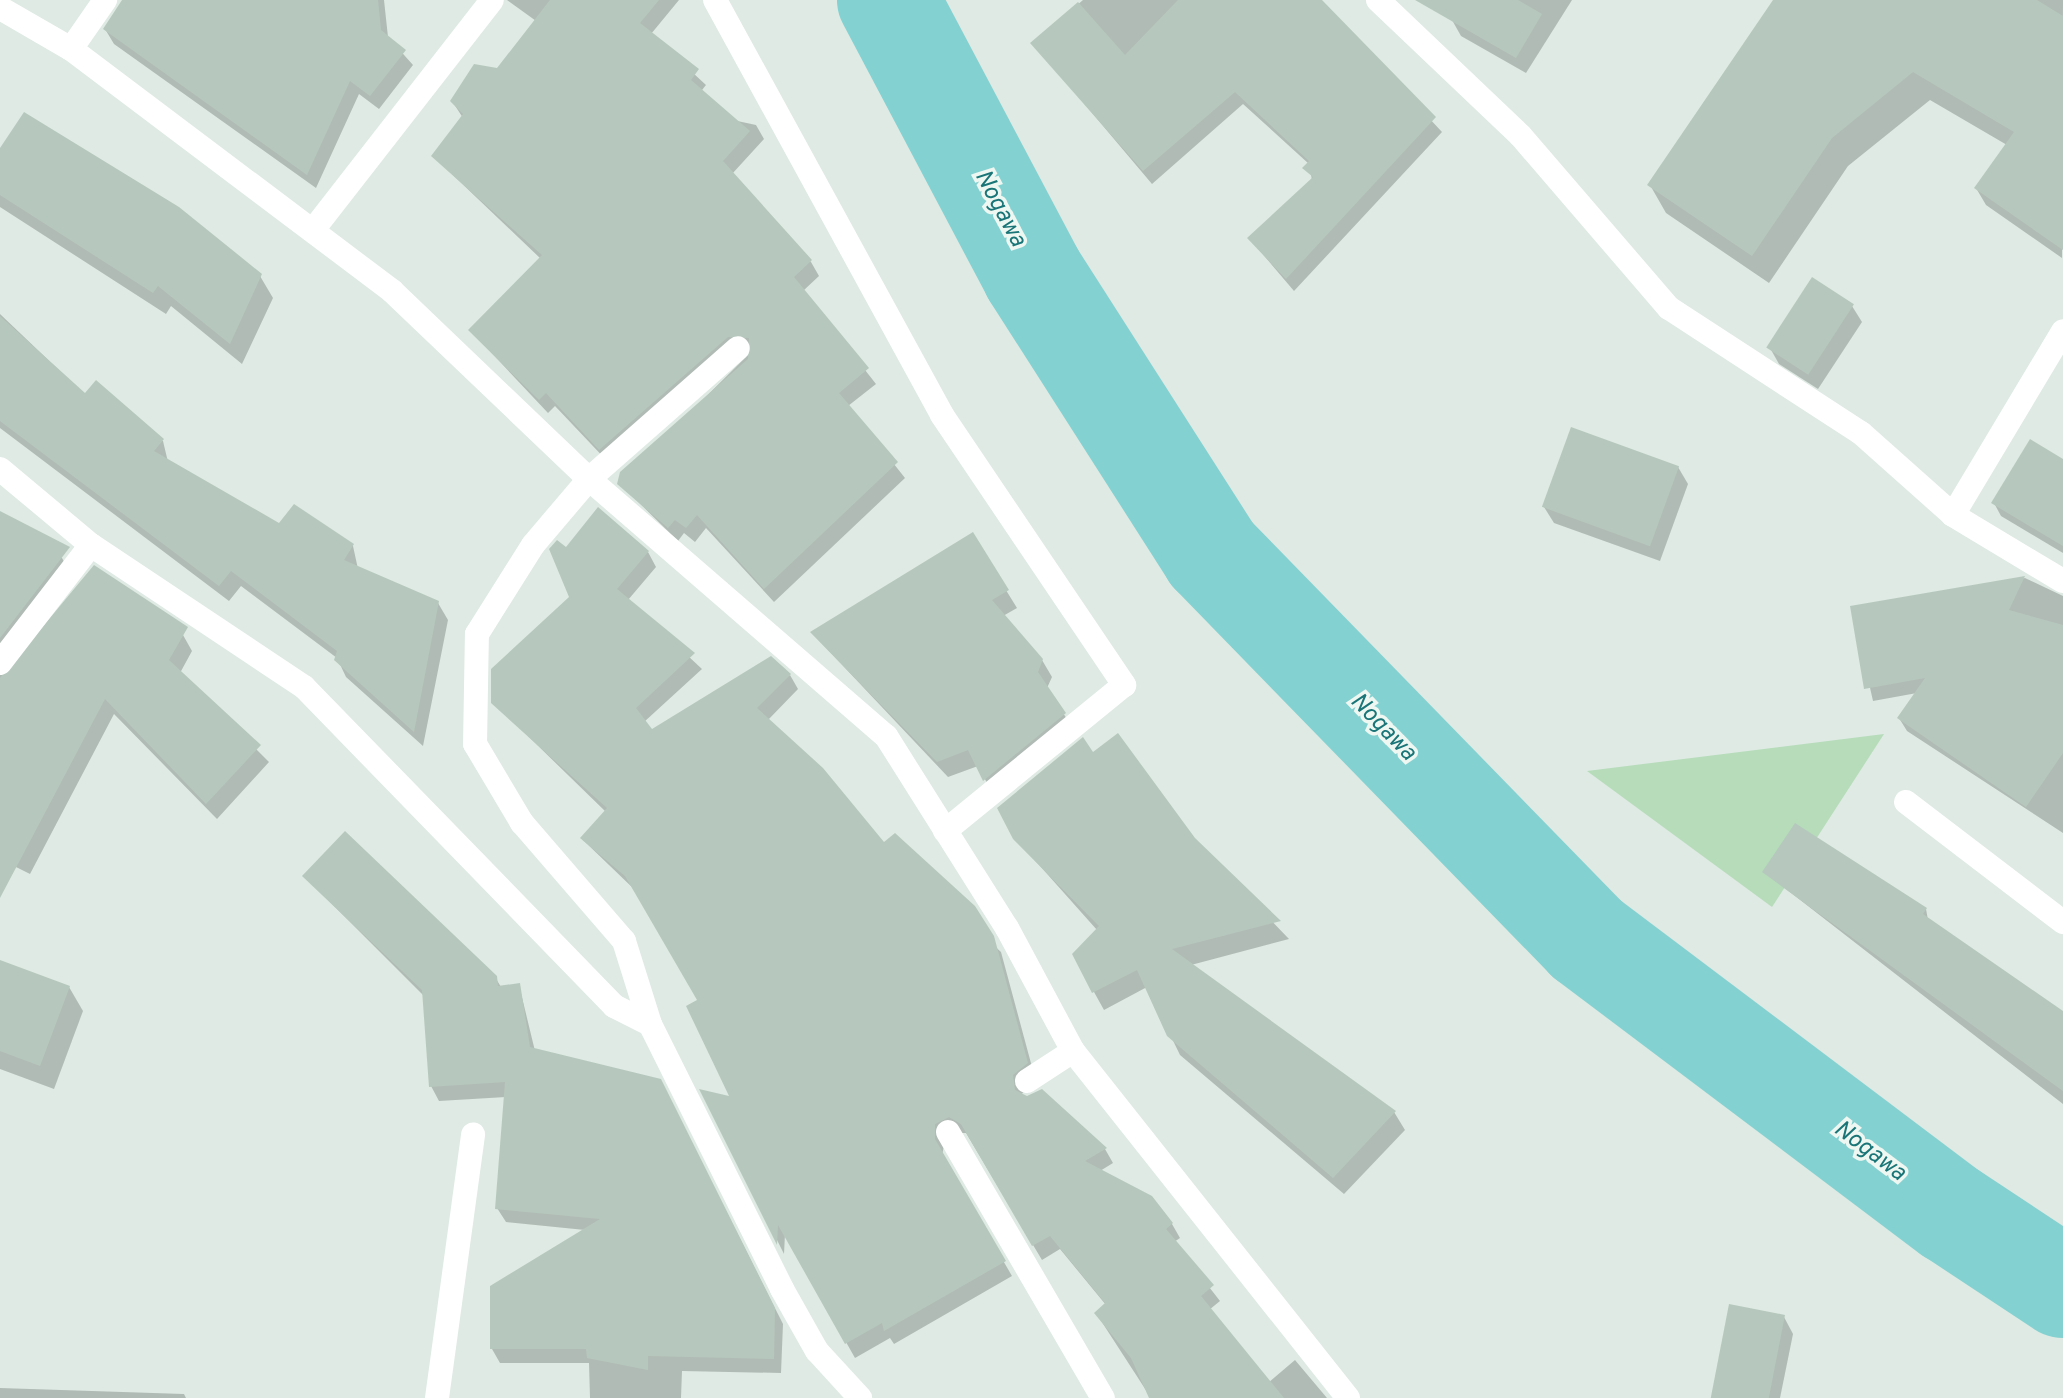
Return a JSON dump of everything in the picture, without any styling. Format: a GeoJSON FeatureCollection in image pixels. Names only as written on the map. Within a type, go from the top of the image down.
{"type":"FeatureCollection","features":[{"type":"Feature","properties":{"kind":"street"},"geometry":{"type":"LineString","coordinates":[[71,49],[105,0]]}},
{"type":"Feature","properties":{"kind":"street"},"geometry":{"type":"LineString","coordinates":[[313,230],[492,0]]}},
{"type":"Feature","properties":{"kind":"street"},"geometry":{"type":"LineString","coordinates":[[715,0],[942,415],[1124,685],[945,831]]}},
{"type":"Feature","properties":{"kind":"street"},"geometry":{"type":"LineString","coordinates":[[1389,4],[1520,135],[1669,308],[1861,433],[1953,515],[2063,581]]}},
{"type":"Feature","properties":{"kind":"street"},"geometry":{"type":"LineString","coordinates":[[0,8],[71,49],[392,291],[589,479],[886,736],[1073,1051],[1348,1398]]}},
{"type":"Feature","properties":{"kind":"street"},"geometry":{"type":"LineString","coordinates":[[1953,515],[2063,331]]}},
{"type":"Feature","properties":{"kind":"street"},"geometry":{"type":"LineString","coordinates":[[738,348],[589,479],[533,545],[477,634],[475,744],[522,823],[624,941],[650,1024],[782,1289],[817,1351],[860,1398]]}},
{"type":"Feature","properties":{"kind":"street"},"geometry":{"type":"LineString","coordinates":[[0,469],[91,545],[304,687],[614,1006],[650,1024]]}},
{"type":"Feature","properties":{"kind":"street"},"geometry":{"type":"LineString","coordinates":[[0,663],[91,545]]}},
{"type":"Feature","properties":{"kind":"street"},"geometry":{"type":"LineString","coordinates":[[1906,802],[2063,922]]}},
{"type":"Feature","properties":{"kind":"street"},"geometry":{"type":"LineString","coordinates":[[1027,1081],[1073,1051]]}},
{"type":"Feature","properties":{"kind":"street"},"geometry":{"type":"LineString","coordinates":[[948,1132],[1103,1398]]}},
{"type":"Feature","properties":{"kind":"street"},"geometry":{"type":"LineString","coordinates":[[437,1398],[473,1134]]}},
{"type":"Feature","properties":{"kind":"green space"},"geometry":{"type":"Polygon","coordinates":[[[1884,734],[1772,907],[1587,771],[1884,734]]]}},
{"type":"Feature","properties":{"kind":"building"},"geometry":{"type":"Polygon","coordinates":[[[122,0],[378,0],[381,30],[406,50],[370,96],[350,81],[307,175],[103,29],[122,0]]]}},
{"type":"Feature","properties":{"kind":"building"},"geometry":{"type":"Polygon","coordinates":[[[550,0],[659,0],[640,23],[699,69],[691,80],[750,131],[723,161],[812,260],[794,277],[869,368],[839,393],[898,462],[764,589],[697,515],[686,528],[675,520],[668,528],[617,484],[620,472],[748,359],[749,338],[728,337],[599,450],[546,393],[539,400],[468,330],[542,255],[431,156],[463,114],[450,101],[474,64],[497,68],[550,0]]]}},
{"type":"Feature","properties":{"kind":"building"},"geometry":{"type":"Polygon","coordinates":[[[1178,0],[1322,0],[1436,117],[1286,279],[1247,238],[1313,177],[1302,168],[1309,161],[1235,92],[1143,171],[1030,43],[1078,2],[1125,55],[1178,0]]]}},
{"type":"Feature","properties":{"kind":"building"},"geometry":{"type":"Polygon","coordinates":[[[1415,0],[1518,0],[1542,14],[1516,58],[1415,0]]]}},
{"type":"Feature","properties":{"kind":"building"},"geometry":{"type":"Polygon","coordinates":[[[1773,0],[2037,0],[2063,16],[2063,250],[1974,188],[2014,132],[1913,72],[1832,138],[1752,256],[1647,185],[1773,0]]]}},
{"type":"Feature","properties":{"kind":"building"},"geometry":{"type":"Polygon","coordinates":[[[24,112],[179,207],[262,274],[230,344],[158,286],[153,293],[0,195],[0,148],[24,112]]]}},
{"type":"Feature","properties":{"kind":"building"},"geometry":{"type":"Polygon","coordinates":[[[1812,277],[1854,304],[1808,375],[1766,347],[1812,277]]]}},
{"type":"Feature","properties":{"kind":"building"},"geometry":{"type":"Polygon","coordinates":[[[0,316],[85,393],[96,380],[164,439],[154,451],[279,523],[294,504],[354,544],[344,560],[439,601],[414,732],[334,660],[337,651],[231,571],[219,586],[0,421],[0,316]]]}},
{"type":"Feature","properties":{"kind":"building"},"geometry":{"type":"Polygon","coordinates":[[[1571,427],[1679,466],[1650,546],[1542,507],[1571,427]]]}},
{"type":"Feature","properties":{"kind":"building"},"geometry":{"type":"Polygon","coordinates":[[[2030,439],[2063,459],[2063,546],[1991,503],[2030,439]]]}},
{"type":"Feature","properties":{"kind":"building"},"geometry":{"type":"Polygon","coordinates":[[[598,507],[649,551],[617,589],[695,653],[636,708],[652,729],[771,656],[791,674],[757,708],[823,768],[884,842],[895,833],[975,906],[994,936],[1028,1063],[1013,1075],[1015,1090],[1027,1096],[1042,1089],[1107,1148],[1085,1161],[1152,1196],[1173,1223],[1166,1229],[1214,1285],[1201,1296],[1284,1398],[1149,1398],[1131,1358],[1094,1313],[1105,1303],[1050,1236],[1032,1246],[961,1124],[949,1117],[935,1124],[935,1139],[1006,1261],[884,1331],[882,1323],[845,1344],[778,1225],[777,1245],[699,1089],[729,1096],[686,1006],[697,1000],[625,876],[580,838],[607,808],[491,703],[491,669],[569,597],[549,549],[557,540],[566,547],[598,507]]]}},
{"type":"Feature","properties":{"kind":"building"},"geometry":{"type":"Polygon","coordinates":[[[0,511],[70,547],[0,638],[0,511]]]}},
{"type":"Feature","properties":{"kind":"building"},"geometry":{"type":"Polygon","coordinates":[[[973,532],[1009,590],[992,600],[1043,659],[1038,672],[1066,713],[983,781],[968,750],[937,762],[810,632],[973,532]]]}},
{"type":"Feature","properties":{"kind":"building"},"geometry":{"type":"Polygon","coordinates":[[[94,565],[188,627],[169,660],[261,745],[206,804],[105,699],[0,898],[0,678],[94,565]]]}},
{"type":"Feature","properties":{"kind":"building"},"geometry":{"type":"Polygon","coordinates":[[[2025,576],[2009,610],[2063,625],[2063,753],[2026,807],[1897,718],[1925,678],[1864,689],[1850,606],[2025,576]]]}},
{"type":"Feature","properties":{"kind":"building"},"geometry":{"type":"Polygon","coordinates":[[[1118,733],[1195,838],[1281,921],[1172,949],[1396,1111],[1333,1178],[1167,1036],[1137,970],[1092,993],[1072,954],[1099,926],[1013,839],[997,808],[1083,737],[1093,752],[1118,733]]]}},
{"type":"Feature","properties":{"kind":"building"},"geometry":{"type":"Polygon","coordinates":[[[1795,823],[1927,908],[1923,914],[2063,1011],[2063,1091],[1762,872],[1795,823]]]}},
{"type":"Feature","properties":{"kind":"building"},"geometry":{"type":"Polygon","coordinates":[[[345,831],[497,976],[498,986],[520,983],[530,1047],[661,1079],[775,1308],[774,1359],[648,1356],[648,1370],[587,1358],[586,1349],[490,1349],[490,1286],[600,1219],[495,1209],[505,1082],[429,1087],[422,990],[302,876],[345,831]]]}},
{"type":"Feature","properties":{"kind":"building"},"geometry":{"type":"Polygon","coordinates":[[[0,960],[70,986],[40,1066],[0,1051],[0,960]]]}},
{"type":"Feature","properties":{"kind":"building"},"geometry":{"type":"Polygon","coordinates":[[[1729,1304],[1785,1315],[1769,1398],[1711,1398],[1729,1304]]]}},
{"type":"Feature","properties":{"kind":"waterway","name":"Nogawa"},"geometry":{"type":"LineString","coordinates":[[888,0],[1033,274],[1212,554],[1587,939],[1951,1213],[2063,1287]]}}]}
